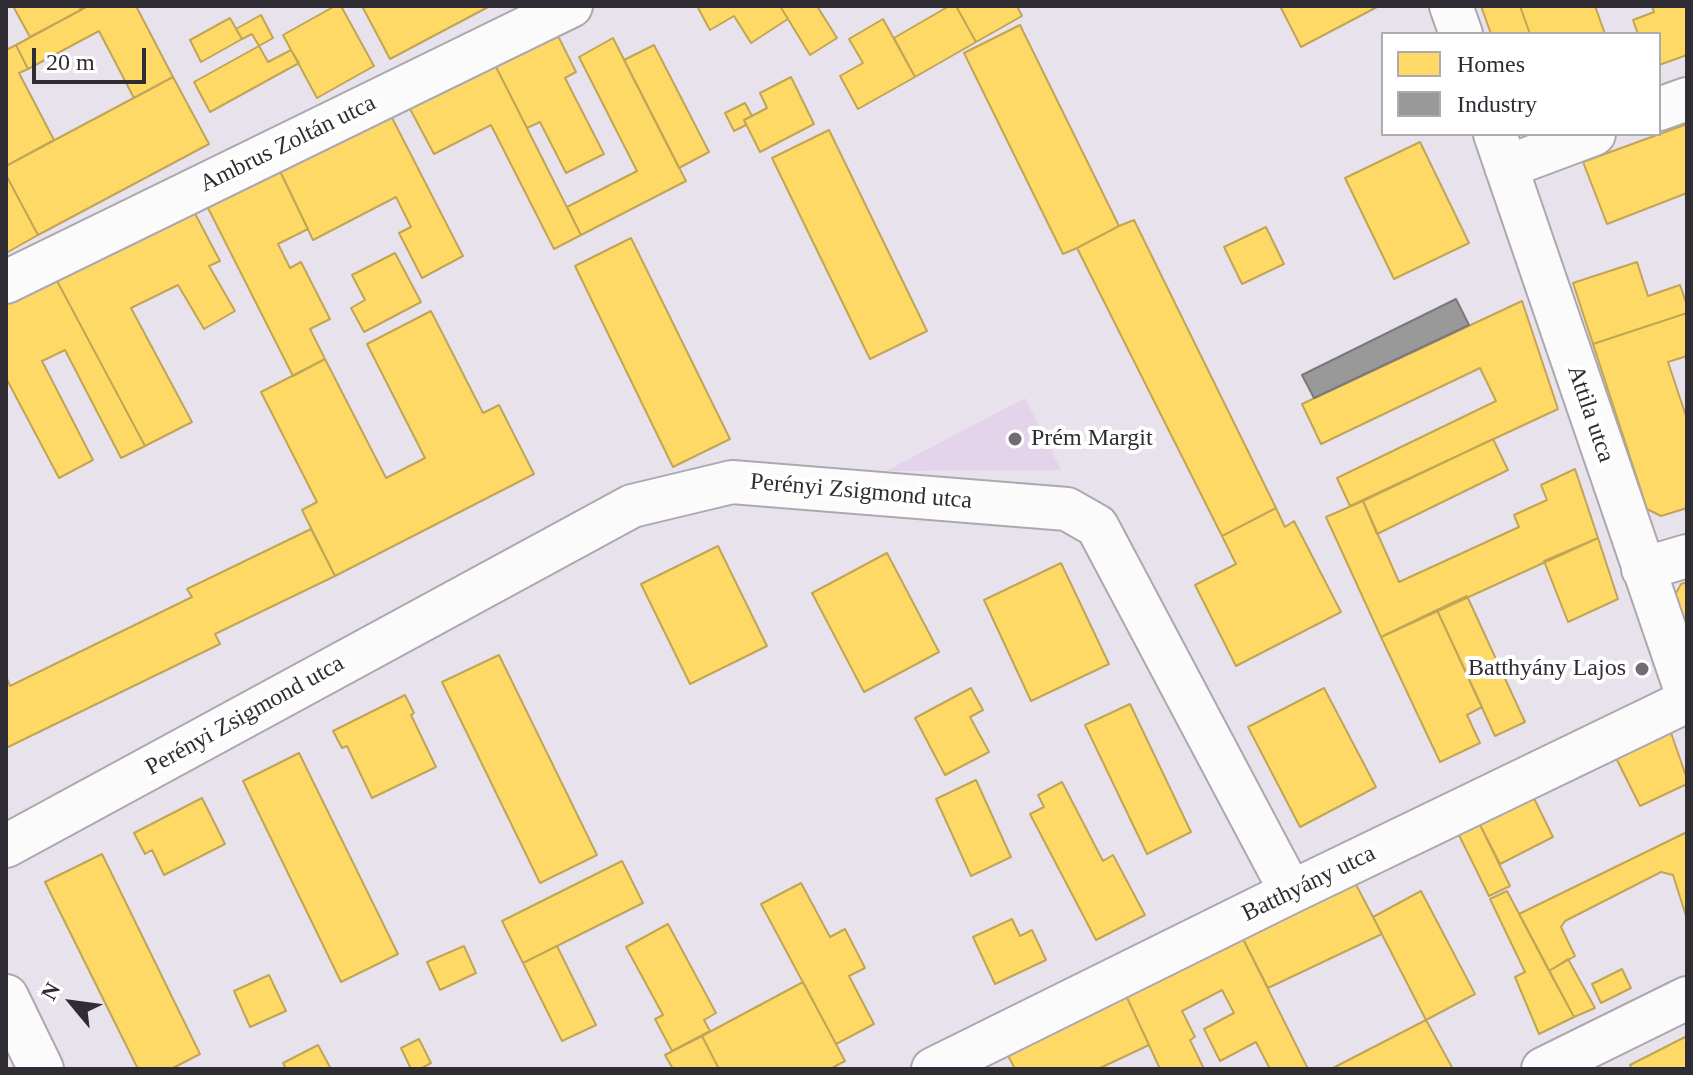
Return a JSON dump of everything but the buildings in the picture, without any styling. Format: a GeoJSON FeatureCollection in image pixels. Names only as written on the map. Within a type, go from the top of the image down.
{"type":"FeatureCollection","features":[{"type":"Feature","properties":{"kind":"street","name":"Ambrus Zoltán utca"},"geometry":{"type":"LineString","coordinates":[[6,282],[571,6]]}},
{"type":"Feature","properties":{"kind":"street"},"geometry":{"type":"LineString","coordinates":[[1451,6],[1460,32]]}},
{"type":"Feature","properties":{"kind":"street"},"geometry":{"type":"LineString","coordinates":[[1661,108],[1687,99]]}},
{"type":"Feature","properties":{"kind":"street"},"geometry":{"type":"LineString","coordinates":[[1500,150],[1582,136]]}},
{"type":"Feature","properties":{"kind":"street","name":"Attila utca"},"geometry":{"type":"LineString","coordinates":[[1500,150],[1687,694]]}},
{"type":"Feature","properties":{"kind":"street","name":"Perényi Zsigmond utca"},"geometry":{"type":"LineString","coordinates":[[6,846],[632,506],[732,482],[1067,509],[1097,526],[1291,892]]}},
{"type":"Feature","properties":{"kind":"street"},"geometry":{"type":"LineString","coordinates":[[1643,569],[1687,556]]}},
{"type":"Feature","properties":{"kind":"street","name":"Batthyány utca"},"geometry":{"type":"LineString","coordinates":[[933,1069],[1687,701]]}},
{"type":"Feature","properties":{"kind":"street"},"geometry":{"type":"LineString","coordinates":[[6,997],[41,1069]]}},
{"type":"Feature","properties":{"kind":"street"},"geometry":{"type":"LineString","coordinates":[[1543,1069],[1687,998]]}},
{"type":"Feature","properties":{"kind":"shaded area"},"geometry":{"type":"Polygon","coordinates":[[[1025,398],[1061,470],[886,471],[1025,398]]]}},
{"type":"Feature","properties":{"kind":"place","name":"Prém Margit"},"geometry":{"type":"Point","coordinates":[1015,439]}},
{"type":"Feature","properties":{"kind":"place","name":"Batthyány Lajos"},"geometry":{"type":"Point","coordinates":[1642,669]}}]}
